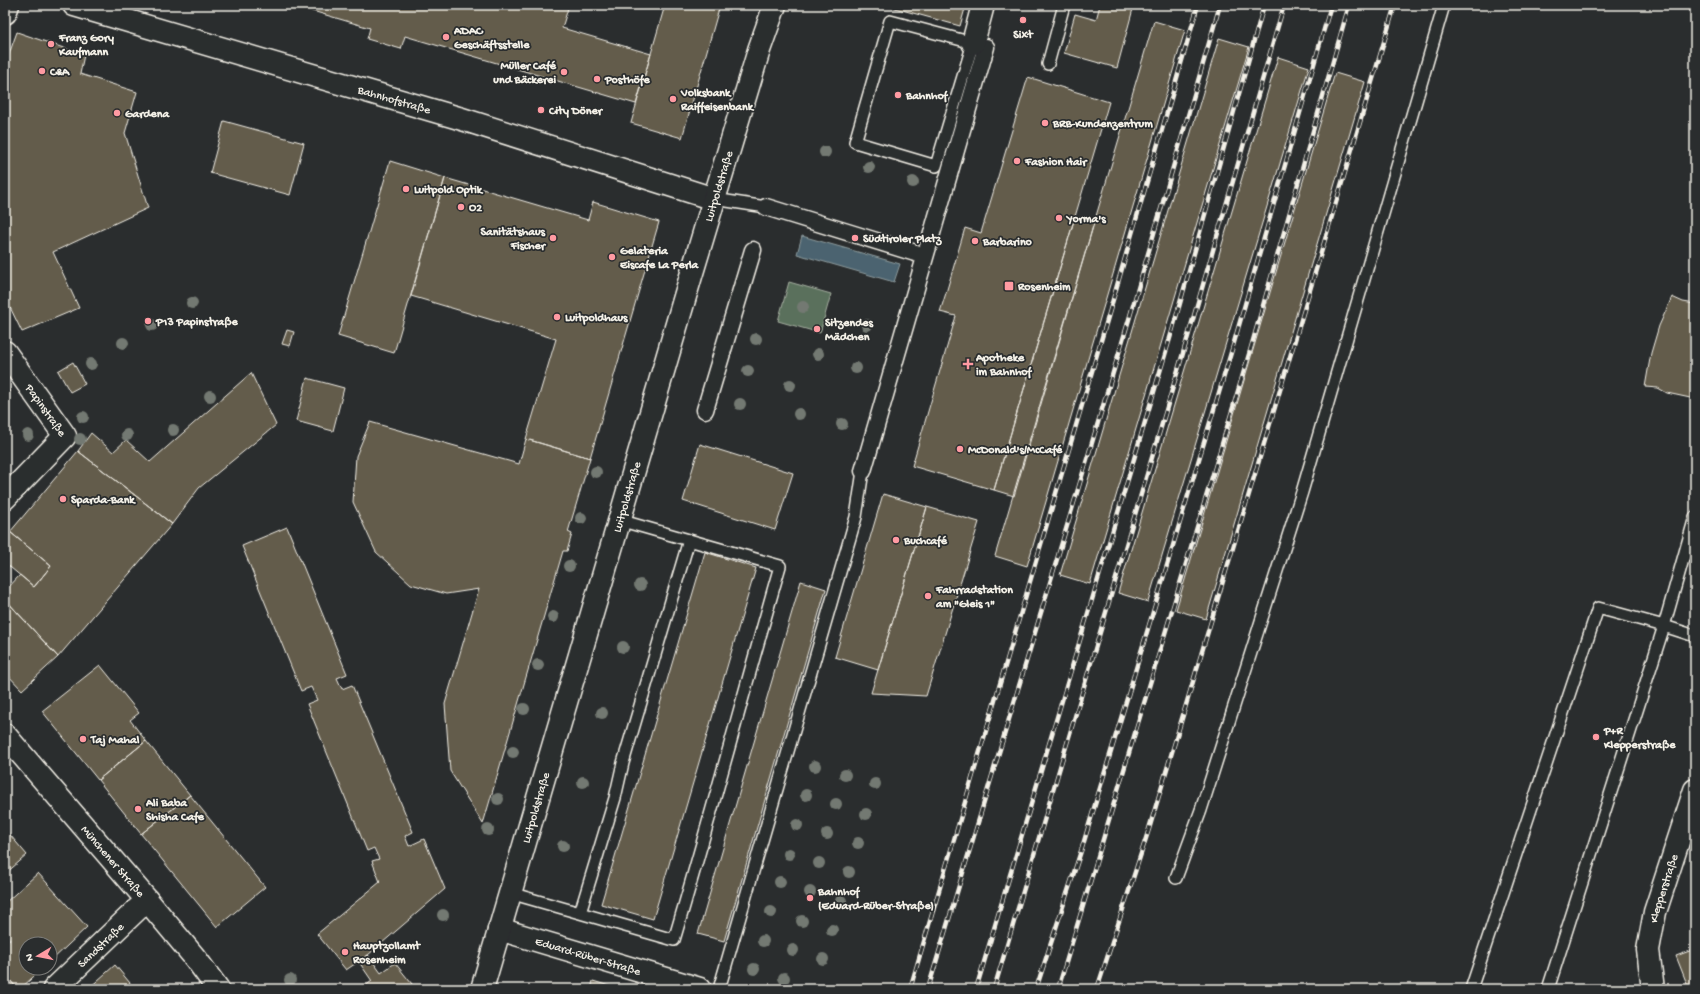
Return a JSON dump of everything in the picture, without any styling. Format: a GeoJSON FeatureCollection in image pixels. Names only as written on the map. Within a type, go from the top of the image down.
{"type":"FeatureCollection","features":[{"type":"Feature","properties":{"kind":"street"},"geometry":{"type":"LineString","coordinates":[[5,13],[8,5]]}},
{"type":"Feature","properties":{"kind":"street","name":"Bahnhofstraße"},"geometry":{"type":"LineString","coordinates":[[74,5],[462,119],[714,199]]}},
{"type":"Feature","properties":{"kind":"street","name":"Luitpoldstraße"},"geometry":{"type":"LineString","coordinates":[[482,989],[714,199],[759,50],[775,5]]}},
{"type":"Feature","properties":{"kind":"street"},"geometry":{"type":"LineString","coordinates":[[863,471],[925,256],[979,44],[983,5]]}},
{"type":"Feature","properties":{"kind":"street"},"geometry":{"type":"LineString","coordinates":[[766,207],[925,256]]}},
{"type":"Feature","properties":{"kind":"street"},"geometry":{"type":"LineString","coordinates":[[705,410],[753,250]]}},
{"type":"Feature","properties":{"kind":"street","name":"Papinstraße"},"geometry":{"type":"LineString","coordinates":[[5,352],[65,436],[5,498]]}},
{"type":"Feature","properties":{"kind":"street","name":"Münchener Straße"},"geometry":{"type":"LineString","coordinates":[[5,735],[196,958],[218,989]]}},
{"type":"Feature","properties":{"kind":"street","name":"Klepperstraße"},"geometry":{"type":"LineString","coordinates":[[1653,989],[1648,950],[1655,912],[1695,790]]}},
{"type":"Feature","properties":{"kind":"street","name":"Sandstraße"},"geometry":{"type":"LineString","coordinates":[[54,989],[147,900]]}},
{"type":"Feature","properties":{"kind":"street","name":"Eduard-Rüber-Straße"},"geometry":{"type":"LineString","coordinates":[[499,929],[700,989]]}},
{"type":"Feature","properties":{"kind":"lane"},"geometry":{"type":"LineString","coordinates":[[1048,64],[1064,5]]}},
{"type":"Feature","properties":{"kind":"lane"},"geometry":{"type":"LineString","coordinates":[[1176,878],[1201,810],[1302,492],[1444,5]]}},
{"type":"Feature","properties":{"kind":"lane"},"geometry":{"type":"LineString","coordinates":[[890,21],[979,44],[936,166],[855,142],[890,21]]}},
{"type":"Feature","properties":{"kind":"lane"},"geometry":{"type":"LineString","coordinates":[[714,199],[766,207]]}},
{"type":"Feature","properties":{"kind":"lane"},"geometry":{"type":"LineString","coordinates":[[719,989],[856,517],[863,471]]}},
{"type":"Feature","properties":{"kind":"lane"},"geometry":{"type":"LineString","coordinates":[[1548,989],[1664,626],[1695,517]]}},
{"type":"Feature","properties":{"kind":"lane"},"geometry":{"type":"LineString","coordinates":[[510,893],[674,940],[700,852],[723,764],[780,566],[619,520]]}},
{"type":"Feature","properties":{"kind":"lane"},"geometry":{"type":"LineString","coordinates":[[580,913],[615,798],[689,540]]}},
{"type":"Feature","properties":{"kind":"lane"},"geometry":{"type":"LineString","coordinates":[[1471,989],[1598,608],[1695,636]]}},
{"type":"Feature","properties":{"kind":"green space"},"geometry":{"type":"Polygon","coordinates":[[[789,282],[831,294],[820,333],[778,321],[789,282]]]}},
{"type":"Feature","properties":{"kind":"water"},"geometry":{"type":"Polygon","coordinates":[[[802,236],[900,264],[894,282],[797,254],[802,236]]]}},
{"type":"Feature","properties":{"kind":"building","name":"Posthöfe"},"geometry":{"type":"Polygon","coordinates":[[[292,5],[569,5],[562,28],[651,54],[636,104],[405,36],[401,49],[367,39],[370,28],[292,5]]]}},
{"type":"Feature","properties":{"kind":"building","name":"Posthöfe"},"geometry":{"type":"Polygon","coordinates":[[[665,5],[720,5],[682,138],[631,123],[665,5]]]}},
{"type":"Feature","properties":{"kind":"building"},"geometry":{"type":"Polygon","coordinates":[[[884,5],[966,5],[960,26],[884,5]]]}},
{"type":"Feature","properties":{"kind":"building"},"geometry":{"type":"Polygon","coordinates":[[[1100,5],[1134,5],[1117,68],[1064,53],[1075,14],[1096,20],[1100,5]]]}},
{"type":"Feature","properties":{"kind":"building"},"geometry":{"type":"Polygon","coordinates":[[[1154,21],[1185,30],[1027,566],[995,556],[1154,21]]]}},
{"type":"Feature","properties":{"kind":"building"},"geometry":{"type":"Polygon","coordinates":[[[17,32],[84,55],[80,74],[137,92],[125,133],[148,208],[53,252],[79,308],[22,332],[5,297],[5,65],[17,32]]]}},
{"type":"Feature","properties":{"kind":"building"},"geometry":{"type":"Polygon","coordinates":[[[1219,38],[1249,47],[1090,584],[1060,575],[1219,38]]]}},
{"type":"Feature","properties":{"kind":"building"},"geometry":{"type":"Polygon","coordinates":[[[1278,57],[1309,67],[1148,602],[1118,593],[1278,57]]]}},
{"type":"Feature","properties":{"kind":"building"},"geometry":{"type":"Polygon","coordinates":[[[1335,73],[1365,82],[1206,619],[1176,610],[1335,73]]]}},
{"type":"Feature","properties":{"kind":"building"},"geometry":{"type":"Polygon","coordinates":[[[1028,77],[1109,102],[994,490],[912,466],[956,316],[940,312],[965,228],[981,233],[1028,77]]]}},
{"type":"Feature","properties":{"kind":"building"},"geometry":{"type":"Polygon","coordinates":[[[224,121],[304,143],[290,195],[210,173],[224,121]]]}},
{"type":"Feature","properties":{"kind":"building"},"geometry":{"type":"Polygon","coordinates":[[[390,161],[445,178],[394,353],[338,336],[390,161]]]}},
{"type":"Feature","properties":{"kind":"building","name":"Luitpoldhaus"},"geometry":{"type":"Polygon","coordinates":[[[445,178],[588,220],[593,202],[659,222],[590,458],[526,439],[556,339],[411,296],[445,178]]]}},
{"type":"Feature","properties":{"kind":"building"},"geometry":{"type":"Polygon","coordinates":[[[1075,217],[1094,223],[1014,496],[994,490],[1075,217]]]}},
{"type":"Feature","properties":{"kind":"building"},"geometry":{"type":"Polygon","coordinates":[[[1672,297],[1683,302],[1695,304],[1695,399],[1667,393],[1658,388],[1645,387],[1651,353],[1659,326],[1672,297]]]}},
{"type":"Feature","properties":{"kind":"building"},"geometry":{"type":"Polygon","coordinates":[[[287,330],[294,332],[290,346],[282,344],[287,330]]]}},
{"type":"Feature","properties":{"kind":"building"},"geometry":{"type":"Polygon","coordinates":[[[73,362],[85,384],[70,392],[58,371],[73,362]]]}},
{"type":"Feature","properties":{"kind":"building"},"geometry":{"type":"Polygon","coordinates":[[[251,373],[276,425],[199,488],[172,524],[78,451],[91,433],[113,452],[126,440],[150,462],[251,373]]]}},
{"type":"Feature","properties":{"kind":"building"},"geometry":{"type":"Polygon","coordinates":[[[307,378],[344,388],[333,431],[296,421],[307,378]]]}},
{"type":"Feature","properties":{"kind":"building"},"geometry":{"type":"Polygon","coordinates":[[[5,382],[10,392],[5,394],[5,382]]]}},
{"type":"Feature","properties":{"kind":"building"},"geometry":{"type":"Polygon","coordinates":[[[370,422],[519,464],[526,439],[590,458],[568,532],[572,534],[567,551],[563,551],[483,824],[450,771],[445,704],[479,589],[446,594],[411,584],[376,552],[353,502],[356,456],[370,422]]]}},
{"type":"Feature","properties":{"kind":"building"},"geometry":{"type":"Polygon","coordinates":[[[700,444],[793,473],[775,530],[683,501],[700,444]]]}},
{"type":"Feature","properties":{"kind":"building"},"geometry":{"type":"Polygon","coordinates":[[[78,451],[172,524],[58,657],[5,599],[5,591],[20,575],[34,587],[51,566],[10,532],[78,451]]]}},
{"type":"Feature","properties":{"kind":"building"},"geometry":{"type":"Polygon","coordinates":[[[883,494],[927,507],[878,670],[835,657],[883,494]]]}},
{"type":"Feature","properties":{"kind":"building","name":"Fahrradstation am \"Gleis 1\""},"geometry":{"type":"Polygon","coordinates":[[[927,507],[979,522],[926,696],[871,693],[927,507]]]}},
{"type":"Feature","properties":{"kind":"building"},"geometry":{"type":"Polygon","coordinates":[[[287,527],[347,674],[337,678],[342,689],[352,685],[413,832],[405,836],[409,846],[424,839],[445,889],[368,955],[346,970],[317,934],[380,882],[372,861],[379,859],[374,848],[367,851],[307,704],[317,700],[311,687],[301,691],[242,546],[287,527]]]}},
{"type":"Feature","properties":{"kind":"building"},"geometry":{"type":"Polygon","coordinates":[[[10,532],[51,566],[34,587],[5,563],[5,539],[10,532]]]}},
{"type":"Feature","properties":{"kind":"building"},"geometry":{"type":"Polygon","coordinates":[[[705,552],[756,568],[653,919],[601,904],[705,552]]]}},
{"type":"Feature","properties":{"kind":"building"},"geometry":{"type":"Polygon","coordinates":[[[801,581],[826,589],[724,941],[698,934],[801,581]]]}},
{"type":"Feature","properties":{"kind":"building"},"geometry":{"type":"Polygon","coordinates":[[[5,599],[58,657],[22,690],[5,672],[5,599]]]}},
{"type":"Feature","properties":{"kind":"building"},"geometry":{"type":"Polygon","coordinates":[[[100,665],[139,713],[130,720],[146,741],[98,780],[42,711],[100,665]]]}},
{"type":"Feature","properties":{"kind":"building"},"geometry":{"type":"Polygon","coordinates":[[[146,741],[190,795],[141,834],[98,780],[146,741]]]}},
{"type":"Feature","properties":{"kind":"building"},"geometry":{"type":"Polygon","coordinates":[[[190,795],[265,887],[217,927],[141,834],[190,795]]]}},
{"type":"Feature","properties":{"kind":"building"},"geometry":{"type":"Polygon","coordinates":[[[5,829],[27,855],[5,874],[5,829]]]}},
{"type":"Feature","properties":{"kind":"building"},"geometry":{"type":"Polygon","coordinates":[[[38,873],[87,927],[58,954],[58,936],[18,936],[18,976],[34,976],[20,989],[18,989],[5,975],[5,944],[10,939],[5,933],[5,903],[38,873]]]}},
{"type":"Feature","properties":{"kind":"building"},"geometry":{"type":"Polygon","coordinates":[[[1695,949],[1695,989],[1689,989],[1676,956],[1695,949]]]}},
{"type":"Feature","properties":{"kind":"building"},"geometry":{"type":"Polygon","coordinates":[[[368,955],[381,973],[395,963],[416,989],[361,989],[372,981],[359,962],[368,955]]]}},
{"type":"Feature","properties":{"kind":"building"},"geometry":{"type":"Polygon","coordinates":[[[115,965],[135,989],[88,989],[115,965]]]}},
{"type":"Feature","properties":{"kind":"building"},"geometry":{"type":"Polygon","coordinates":[[[5,975],[18,989],[5,989],[5,975]]]}},
{"type":"Feature","properties":{"kind":"building"},"geometry":{"type":"Polygon","coordinates":[[[593,981],[619,989],[591,989],[593,981]]]}},
{"type":"Feature","properties":{"kind":"railway"},"geometry":{"type":"LineString","coordinates":[[910,989],[1110,310],[1198,5]]}},
{"type":"Feature","properties":{"kind":"railway"},"geometry":{"type":"LineString","coordinates":[[928,989],[1130,316],[1220,5]]}},
{"type":"Feature","properties":{"kind":"railway"},"geometry":{"type":"LineString","coordinates":[[976,989],[1173,328],[1264,5]]}},
{"type":"Feature","properties":{"kind":"railway"},"geometry":{"type":"LineString","coordinates":[[994,989],[1189,333],[1284,5]]}},
{"type":"Feature","properties":{"kind":"railway"},"geometry":{"type":"LineString","coordinates":[[1036,989],[1082,848],[1233,346],[1331,5]]}},
{"type":"Feature","properties":{"kind":"railway"},"geometry":{"type":"LineString","coordinates":[[1058,989],[1250,351],[1349,5]]}},
{"type":"Feature","properties":{"kind":"railway"},"geometry":{"type":"LineString","coordinates":[[1097,989],[1149,829],[1395,5]]}},
{"type":"Feature","properties":{"kind":"place","name":"Sixt"},"geometry":{"type":"Point","coordinates":[1023,20]}},
{"type":"Feature","properties":{"kind":"place","name":"ADAC Geschäftsstelle"},"geometry":{"type":"Point","coordinates":[446,37]}},
{"type":"Feature","properties":{"kind":"place","name":"Franz Gory Kaufmann"},"geometry":{"type":"Point","coordinates":[51,44]}},
{"type":"Feature","properties":{"kind":"place","name":"C&A"},"geometry":{"type":"Point","coordinates":[42,71]}},
{"type":"Feature","properties":{"kind":"place","name":"Müller Café und Bäckerei"},"geometry":{"type":"Point","coordinates":[564,72]}},
{"type":"Feature","properties":{"kind":"place","name":"Posthöfe"},"geometry":{"type":"Point","coordinates":[597,79]}},
{"type":"Feature","properties":{"kind":"place","name":"Bahnhof"},"geometry":{"type":"Point","coordinates":[898,95]}},
{"type":"Feature","properties":{"kind":"place","name":"Volksbank Raiffeisenbank"},"geometry":{"type":"Point","coordinates":[673,99]}},
{"type":"Feature","properties":{"kind":"place","name":"City Döner"},"geometry":{"type":"Point","coordinates":[541,110]}},
{"type":"Feature","properties":{"kind":"place","name":"Gardena"},"geometry":{"type":"Point","coordinates":[117,113]}},
{"type":"Feature","properties":{"kind":"place","name":"BRB-Kundenzentrum"},"geometry":{"type":"Point","coordinates":[1045,123]}},
{"type":"Feature","properties":{"kind":"place","name":"Fashion Hair"},"geometry":{"type":"Point","coordinates":[1017,161]}},
{"type":"Feature","properties":{"kind":"place","name":"Luitpold Optik"},"geometry":{"type":"Point","coordinates":[406,189]}},
{"type":"Feature","properties":{"kind":"place","name":"O2"},"geometry":{"type":"Point","coordinates":[461,207]}},
{"type":"Feature","properties":{"kind":"place","name":"Yorma's"},"geometry":{"type":"Point","coordinates":[1059,218]}},
{"type":"Feature","properties":{"kind":"place","name":"Sanitätshaus Fischer"},"geometry":{"type":"Point","coordinates":[553,238]}},
{"type":"Feature","properties":{"kind":"place","name":"Südtiroler Platz"},"geometry":{"type":"Point","coordinates":[855,238]}},
{"type":"Feature","properties":{"kind":"place","name":"Barbarino"},"geometry":{"type":"Point","coordinates":[975,241]}},
{"type":"Feature","properties":{"kind":"place","name":"Gelateria Eiscafe La Perla"},"geometry":{"type":"Point","coordinates":[612,257]}},
{"type":"Feature","properties":{"kind":"place","name":"Rosenheim"},"geometry":{"type":"Point","coordinates":[1009,286]}},
{"type":"Feature","properties":{"kind":"place","name":"Luitpoldhaus"},"geometry":{"type":"Point","coordinates":[557,317]}},
{"type":"Feature","properties":{"kind":"place","name":"P13 Papinstraße"},"geometry":{"type":"Point","coordinates":[148,321]}},
{"type":"Feature","properties":{"kind":"place","name":"Sitzendes Mädchen"},"geometry":{"type":"Point","coordinates":[817,329]}},
{"type":"Feature","properties":{"kind":"place","name":"Apotheke im Bahnhof"},"geometry":{"type":"Point","coordinates":[968,364]}},
{"type":"Feature","properties":{"kind":"place","name":"McDonald's/McCafé"},"geometry":{"type":"Point","coordinates":[960,449]}},
{"type":"Feature","properties":{"kind":"place","name":"Sparda-Bank"},"geometry":{"type":"Point","coordinates":[63,499]}},
{"type":"Feature","properties":{"kind":"place","name":"Buchcafé"},"geometry":{"type":"Point","coordinates":[896,540]}},
{"type":"Feature","properties":{"kind":"place","name":"Fahrradstation am \"Gleis 1\""},"geometry":{"type":"Point","coordinates":[928,596]}},
{"type":"Feature","properties":{"kind":"place","name":"P+R Klepperstraße"},"geometry":{"type":"Point","coordinates":[1596,737]}},
{"type":"Feature","properties":{"kind":"place","name":"Taj Mahal"},"geometry":{"type":"Point","coordinates":[83,739]}},
{"type":"Feature","properties":{"kind":"place","name":"Ali Baba Shisha Cafe"},"geometry":{"type":"Point","coordinates":[138,809]}},
{"type":"Feature","properties":{"kind":"place","name":"Bahnhof (Eduard-Rüber-Straße)"},"geometry":{"type":"Point","coordinates":[810,898]}},
{"type":"Feature","properties":{"kind":"place","name":"Hauptzollamt Rosenheim"},"geometry":{"type":"Point","coordinates":[345,952]}}]}
